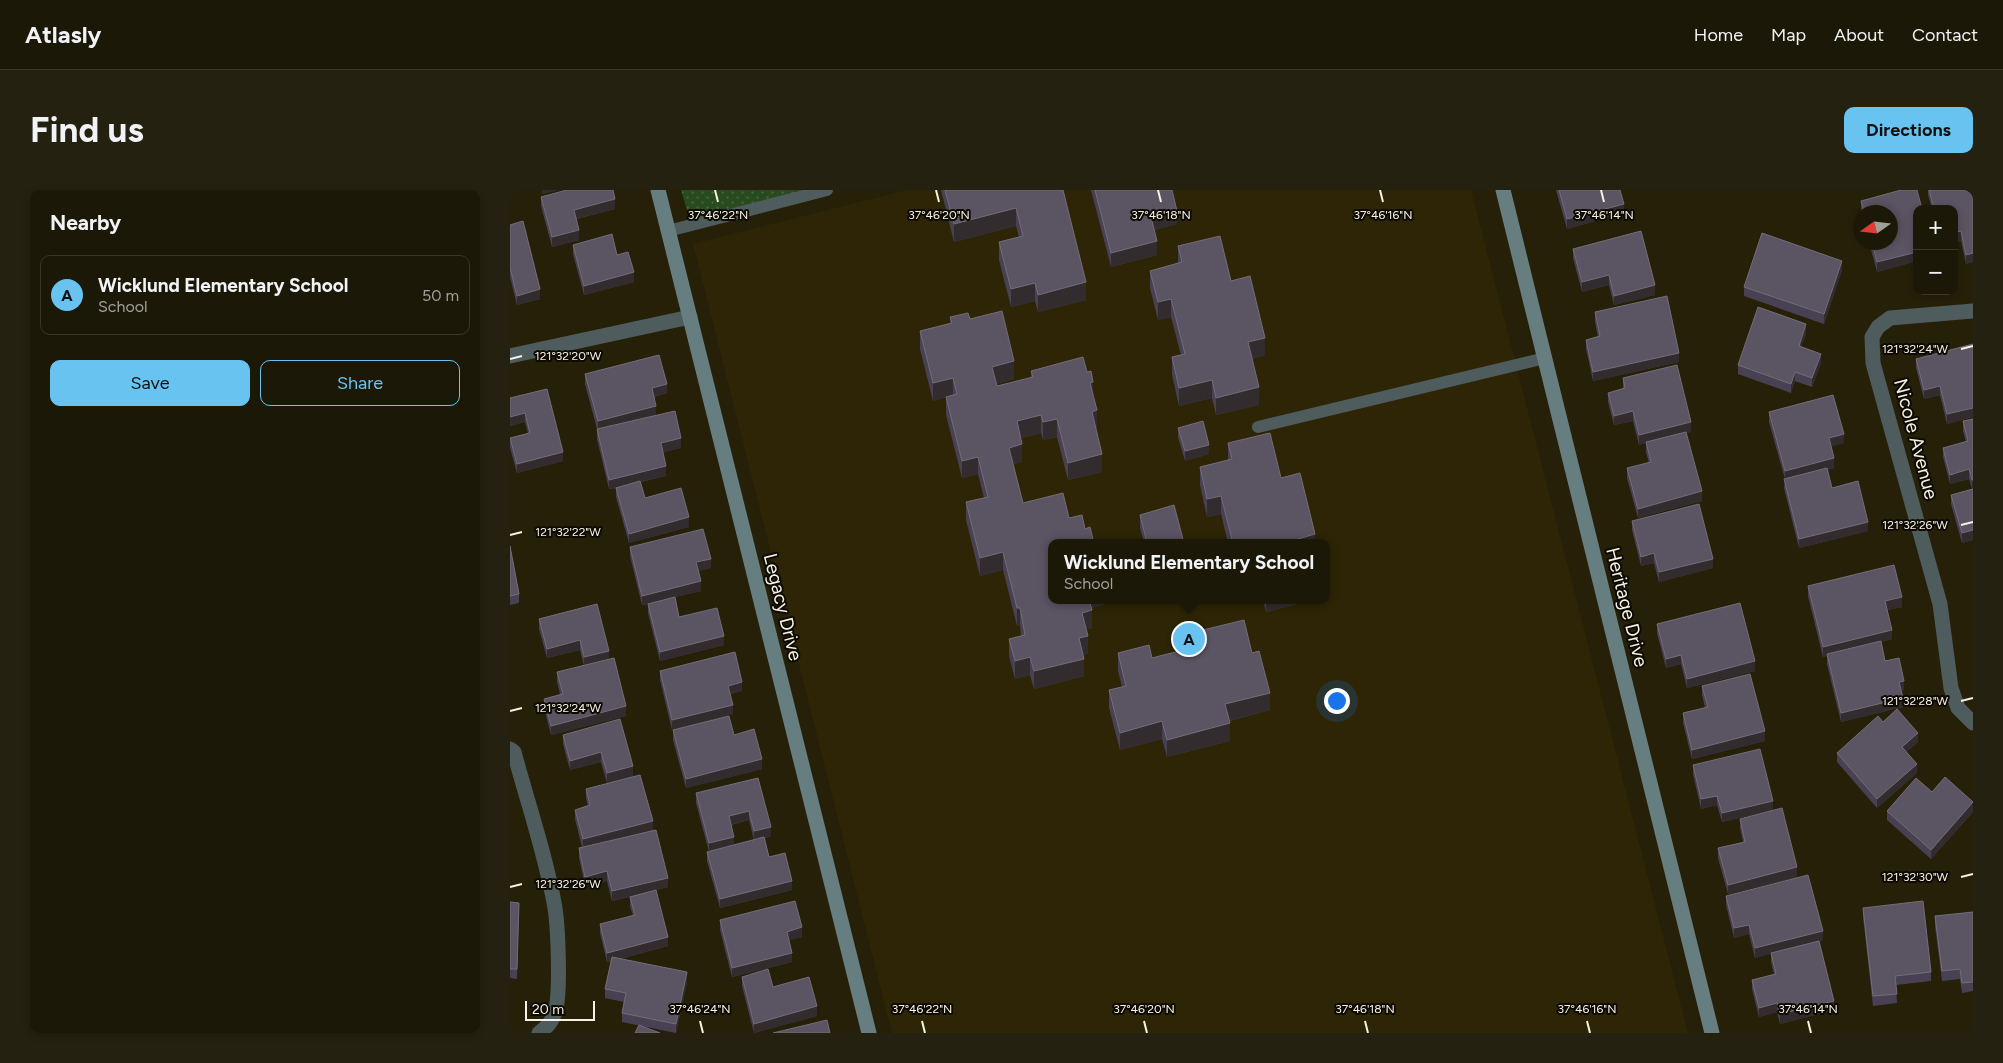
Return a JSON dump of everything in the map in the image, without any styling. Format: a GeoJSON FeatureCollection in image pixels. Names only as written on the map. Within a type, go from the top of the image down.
{"type":"FeatureCollection","features":[{"type":"Feature","properties":{"kind":"street","name":"Legacy Drive"},"geometry":{"type":"LineString","coordinates":[[658,190],[869,1033]]}},
{"type":"Feature","properties":{"kind":"street","name":"Heritage Drive"},"geometry":{"type":"LineString","coordinates":[[1503,190],[1712,1033]]}},
{"type":"Feature","properties":{"kind":"street","name":"Nicole Avenue"},"geometry":{"type":"LineString","coordinates":[[1971,723],[1958,708],[1951,688],[1940,604],[1882,387],[1873,363],[1872,337],[1878,327],[1890,318],[1973,311]]}},
{"type":"Feature","properties":{"kind":"street"},"geometry":{"type":"LineString","coordinates":[[510,356],[690,317]]}},
{"type":"Feature","properties":{"kind":"street"},"geometry":{"type":"LineString","coordinates":[[510,749],[514,752],[536,829],[555,909],[558,962],[556,1011],[548,1027],[539,1033]]}},
{"type":"Feature","properties":{"kind":"lane"},"geometry":{"type":"LineString","coordinates":[[668,231],[828,190]]}},
{"type":"Feature","properties":{"kind":"lane"},"geometry":{"type":"LineString","coordinates":[[1258,427],[1545,358]]}},
{"type":"Feature","properties":{"kind":"shaded area"},"geometry":{"type":"Polygon","coordinates":[[[907,190],[1471,190],[1688,1033],[892,1033],[693,244],[907,190]]]}},
{"type":"Feature","properties":{"kind":"green space"},"geometry":{"type":"Polygon","coordinates":[[[681,190],[809,190],[690,220],[681,190]]]}},
{"type":"Feature","properties":{"kind":"building"},"geometry":{"type":"Polygon","coordinates":[[[567,190],[613,190],[615,199],[574,210],[579,230],[552,237],[541,197],[567,190]]]}},
{"type":"Feature","properties":{"kind":"building"},"geometry":{"type":"Polygon","coordinates":[[[945,190],[1063,190],[1086,282],[1038,295],[1035,283],[1011,289],[999,242],[1023,236],[1016,208],[954,224],[945,190]]]}},
{"type":"Feature","properties":{"kind":"building"},"geometry":{"type":"Polygon","coordinates":[[[1095,190],[1172,190],[1177,211],[1151,217],[1157,241],[1111,253],[1095,190]]]}},
{"type":"Feature","properties":{"kind":"building"},"geometry":{"type":"Polygon","coordinates":[[[1559,190],[1620,190],[1624,204],[1567,219],[1559,190]]]}},
{"type":"Feature","properties":{"kind":"building"},"geometry":{"type":"Polygon","coordinates":[[[1901,190],[1917,190],[1921,205],[1913,205],[1913,253],[1877,262],[1874,250],[1898,250],[1898,205],[1862,205],[1861,201],[1901,190]]]}},
{"type":"Feature","properties":{"kind":"building"},"geometry":{"type":"Polygon","coordinates":[[[1929,190],[1973,190],[1973,253],[1966,255],[1961,231],[1958,232],[1958,205],[1933,205],[1929,190]]]}},
{"type":"Feature","properties":{"kind":"building"},"geometry":{"type":"Polygon","coordinates":[[[523,221],[540,289],[517,296],[510,267],[510,225],[523,221]]]}},
{"type":"Feature","properties":{"kind":"building"},"geometry":{"type":"Polygon","coordinates":[[[1641,231],[1655,285],[1614,296],[1609,275],[1582,282],[1573,249],[1641,231]]]}},
{"type":"Feature","properties":{"kind":"building"},"geometry":{"type":"Polygon","coordinates":[[[1762,233],[1842,261],[1824,314],[1744,287],[1762,233]]]}},
{"type":"Feature","properties":{"kind":"building"},"geometry":{"type":"Polygon","coordinates":[[[612,234],[617,255],[628,252],[634,272],[584,286],[573,245],[612,234]]]}},
{"type":"Feature","properties":{"kind":"building"},"geometry":{"type":"Polygon","coordinates":[[[1220,236],[1231,281],[1250,276],[1265,338],[1248,342],[1259,387],[1216,398],[1212,380],[1179,388],[1172,357],[1185,354],[1171,299],[1158,302],[1150,271],[1182,262],[1178,246],[1220,236]]]}},
{"type":"Feature","properties":{"kind":"building"},"geometry":{"type":"Polygon","coordinates":[[[1667,296],[1679,353],[1593,372],[1586,340],[1600,336],[1595,312],[1667,296]]]}},
{"type":"Feature","properties":{"kind":"building"},"geometry":{"type":"Polygon","coordinates":[[[1758,307],[1806,324],[1799,346],[1821,354],[1812,378],[1795,372],[1791,384],[1738,365],[1758,307]]]}},
{"type":"Feature","properties":{"kind":"building"},"geometry":{"type":"Polygon","coordinates":[[[1002,311],[1014,361],[992,367],[997,386],[1033,377],[1031,371],[1083,357],[1087,372],[1091,371],[1093,382],[1090,383],[1097,410],[1092,412],[1102,454],[1068,463],[1057,419],[1043,422],[1041,415],[1017,421],[1022,444],[1009,448],[1023,503],[1063,493],[1069,518],[1082,515],[1085,529],[1090,527],[1093,539],[1048,539],[1048,604],[1090,604],[1092,610],[1082,613],[1088,636],[1079,638],[1084,659],[1034,671],[1030,657],[1015,661],[1009,639],[1025,635],[1020,608],[1017,608],[1003,552],[980,558],[966,502],[988,497],[978,457],[962,461],[946,397],[957,394],[953,378],[933,383],[920,331],[952,323],[950,317],[968,313],[970,319],[1002,311]]]}},
{"type":"Feature","properties":{"kind":"building"},"geometry":{"type":"Polygon","coordinates":[[[1973,344],[1973,408],[1947,414],[1940,386],[1924,390],[1916,359],[1973,344]]]}},
{"type":"Feature","properties":{"kind":"building"},"geometry":{"type":"Polygon","coordinates":[[[659,355],[667,384],[652,388],[656,406],[598,421],[585,374],[659,355]]]}},
{"type":"Feature","properties":{"kind":"building"},"geometry":{"type":"Polygon","coordinates":[[[1677,365],[1691,422],[1639,435],[1633,411],[1614,416],[1608,393],[1625,388],[1623,378],[1677,365]]]}},
{"type":"Feature","properties":{"kind":"building"},"geometry":{"type":"Polygon","coordinates":[[[547,389],[563,452],[517,464],[510,438],[530,433],[525,413],[510,417],[510,398],[547,389]]]}},
{"type":"Feature","properties":{"kind":"building"},"geometry":{"type":"Polygon","coordinates":[[[1833,395],[1844,434],[1829,438],[1834,458],[1785,471],[1769,412],[1833,395]]]}},
{"type":"Feature","properties":{"kind":"building"},"geometry":{"type":"Polygon","coordinates":[[[675,411],[681,438],[661,443],[666,466],[609,480],[597,429],[675,411]]]}},
{"type":"Feature","properties":{"kind":"building"},"geometry":{"type":"Polygon","coordinates":[[[1973,419],[1972,480],[1969,469],[1950,475],[1943,448],[1968,441],[1963,421],[1973,419]]]}},
{"type":"Feature","properties":{"kind":"building"},"geometry":{"type":"Polygon","coordinates":[[[1203,421],[1209,445],[1185,451],[1178,428],[1203,421]]]}},
{"type":"Feature","properties":{"kind":"building"},"geometry":{"type":"Polygon","coordinates":[[[1686,432],[1702,491],[1638,509],[1627,468],[1651,462],[1646,442],[1686,432]]]}},
{"type":"Feature","properties":{"kind":"building"},"geometry":{"type":"Polygon","coordinates":[[[1270,433],[1281,478],[1300,473],[1315,534],[1298,539],[1232,539],[1221,496],[1207,499],[1200,467],[1232,459],[1228,443],[1270,433]]]}},
{"type":"Feature","properties":{"kind":"building"},"geometry":{"type":"Polygon","coordinates":[[[1827,468],[1832,488],[1858,481],[1868,522],[1799,539],[1784,479],[1827,468]]]}},
{"type":"Feature","properties":{"kind":"building"},"geometry":{"type":"Polygon","coordinates":[[[640,481],[645,498],[681,488],[689,517],[629,534],[616,488],[640,481]]]}},
{"type":"Feature","properties":{"kind":"building"},"geometry":{"type":"Polygon","coordinates":[[[1973,489],[1973,530],[1962,533],[1951,495],[1973,489]]]}},
{"type":"Feature","properties":{"kind":"building"},"geometry":{"type":"Polygon","coordinates":[[[1699,504],[1713,559],[1659,572],[1654,553],[1641,557],[1632,521],[1699,504]]]}},
{"type":"Feature","properties":{"kind":"building"},"geometry":{"type":"Polygon","coordinates":[[[1174,505],[1183,539],[1146,539],[1140,515],[1174,505]]]}},
{"type":"Feature","properties":{"kind":"building"},"geometry":{"type":"Polygon","coordinates":[[[703,529],[711,559],[696,562],[701,581],[642,596],[630,547],[703,529]]]}},
{"type":"Feature","properties":{"kind":"building"},"geometry":{"type":"Polygon","coordinates":[[[510,546],[519,594],[510,596],[510,546]]]}},
{"type":"Feature","properties":{"kind":"building"},"geometry":{"type":"Polygon","coordinates":[[[1894,565],[1902,597],[1885,601],[1892,630],[1823,647],[1808,586],[1894,565]]]}},
{"type":"Feature","properties":{"kind":"building"},"geometry":{"type":"Polygon","coordinates":[[[675,597],[679,617],[717,608],[724,636],[660,652],[648,604],[675,597]]]}},
{"type":"Feature","properties":{"kind":"building"},"geometry":{"type":"Polygon","coordinates":[[[1740,603],[1755,661],[1687,679],[1681,655],[1666,659],[1657,624],[1740,603]]]}},
{"type":"Feature","properties":{"kind":"building"},"geometry":{"type":"Polygon","coordinates":[[[597,604],[609,651],[584,657],[580,640],[547,649],[539,619],[597,604]]]}},
{"type":"Feature","properties":{"kind":"building"},"geometry":{"type":"Polygon","coordinates":[[[1244,620],[1252,653],[1259,651],[1270,693],[1225,704],[1230,723],[1167,740],[1162,721],[1120,733],[1109,690],[1126,686],[1118,653],[1149,645],[1152,658],[1206,644],[1203,630],[1244,620]]]}},
{"type":"Feature","properties":{"kind":"building"},"geometry":{"type":"Polygon","coordinates":[[[1881,641],[1885,661],[1899,658],[1904,681],[1899,682],[1903,698],[1841,713],[1827,654],[1881,641]]]}},
{"type":"Feature","properties":{"kind":"building"},"geometry":{"type":"Polygon","coordinates":[[[735,652],[742,682],[728,686],[733,705],[672,720],[660,671],[735,652]]]}},
{"type":"Feature","properties":{"kind":"building"},"geometry":{"type":"Polygon","coordinates":[[[614,658],[626,706],[551,726],[544,699],[563,694],[557,672],[614,658]]]}},
{"type":"Feature","properties":{"kind":"building"},"geometry":{"type":"Polygon","coordinates":[[[1750,674],[1765,731],[1692,750],[1683,713],[1708,707],[1702,686],[1750,674]]]}},
{"type":"Feature","properties":{"kind":"building"},"geometry":{"type":"Polygon","coordinates":[[[1897,709],[1918,733],[1902,747],[1917,764],[1877,799],[1837,753],[1878,716],[1883,722],[1897,709]]]}},
{"type":"Feature","properties":{"kind":"building"},"geometry":{"type":"Polygon","coordinates":[[[729,716],[734,735],[754,729],[762,759],[686,779],[673,730],[729,716]]]}},
{"type":"Feature","properties":{"kind":"building"},"geometry":{"type":"Polygon","coordinates":[[[620,719],[633,766],[607,773],[601,752],[570,761],[563,735],[620,719]]]}},
{"type":"Feature","properties":{"kind":"building"},"geometry":{"type":"Polygon","coordinates":[[[1760,749],[1773,801],[1722,813],[1717,796],[1701,799],[1693,765],[1760,749]]]}},
{"type":"Feature","properties":{"kind":"building"},"geometry":{"type":"Polygon","coordinates":[[[640,775],[653,821],[583,839],[575,810],[590,805],[586,789],[640,775]]]}},
{"type":"Feature","properties":{"kind":"building"},"geometry":{"type":"Polygon","coordinates":[[[1945,777],[1973,802],[1931,850],[1887,811],[1916,778],[1932,792],[1945,777]]]}},
{"type":"Feature","properties":{"kind":"building"},"geometry":{"type":"Polygon","coordinates":[[[758,778],[771,827],[754,831],[749,811],[729,816],[734,837],[709,843],[696,793],[758,778]]]}},
{"type":"Feature","properties":{"kind":"building"},"geometry":{"type":"Polygon","coordinates":[[[1782,808],[1797,867],[1728,885],[1718,848],[1745,842],[1740,819],[1782,808]]]}},
{"type":"Feature","properties":{"kind":"building"},"geometry":{"type":"Polygon","coordinates":[[[656,830],[668,878],[612,891],[607,871],[585,877],[579,848],[656,830]]]}},
{"type":"Feature","properties":{"kind":"building"},"geometry":{"type":"Polygon","coordinates":[[[764,837],[769,857],[785,853],[792,881],[720,899],[707,852],[764,837]]]}},
{"type":"Feature","properties":{"kind":"building"},"geometry":{"type":"Polygon","coordinates":[[[1808,875],[1823,931],[1755,948],[1749,925],[1734,928],[1726,896],[1808,875]]]}},
{"type":"Feature","properties":{"kind":"building"},"geometry":{"type":"Polygon","coordinates":[[[656,890],[668,937],[607,953],[600,924],[635,915],[630,897],[656,890]]]}},
{"type":"Feature","properties":{"kind":"building"},"geometry":{"type":"Polygon","coordinates":[[[795,901],[802,927],[787,932],[792,953],[732,968],[720,920],[795,901]]]}},
{"type":"Feature","properties":{"kind":"building"},"geometry":{"type":"Polygon","coordinates":[[[1923,901],[1931,972],[1895,976],[1897,994],[1873,996],[1863,908],[1923,901]]]}},
{"type":"Feature","properties":{"kind":"building"},"geometry":{"type":"Polygon","coordinates":[[[510,902],[519,903],[517,969],[510,969],[510,902]]]}},
{"type":"Feature","properties":{"kind":"building"},"geometry":{"type":"Polygon","coordinates":[[[1973,912],[1973,982],[1962,983],[1960,969],[1942,971],[1935,916],[1973,912]]]}},
{"type":"Feature","properties":{"kind":"building"},"geometry":{"type":"Polygon","coordinates":[[[1819,941],[1834,1001],[1780,1014],[1777,1003],[1759,1008],[1752,980],[1776,974],[1771,953],[1819,941]]]}},
{"type":"Feature","properties":{"kind":"building"},"geometry":{"type":"Polygon","coordinates":[[[612,957],[687,972],[676,1024],[622,1013],[626,993],[605,989],[612,957]]]}},
{"type":"Feature","properties":{"kind":"building"},"geometry":{"type":"Polygon","coordinates":[[[768,969],[773,987],[809,977],[817,1006],[754,1024],[742,977],[768,969]]]}},
{"type":"Feature","properties":{"kind":"building"},"geometry":{"type":"Polygon","coordinates":[[[827,1020],[830,1033],[773,1033],[827,1020]]]}},
{"type":"Feature","properties":{"kind":"building"},"geometry":{"type":"Polygon","coordinates":[[[639,1025],[660,1033],[635,1033],[639,1025]]]}},
{"type":"Feature","properties":{"kind":"place","name":"Wicklund Elementary School"},"geometry":{"type":"Point","coordinates":[1189,639]}}]}
